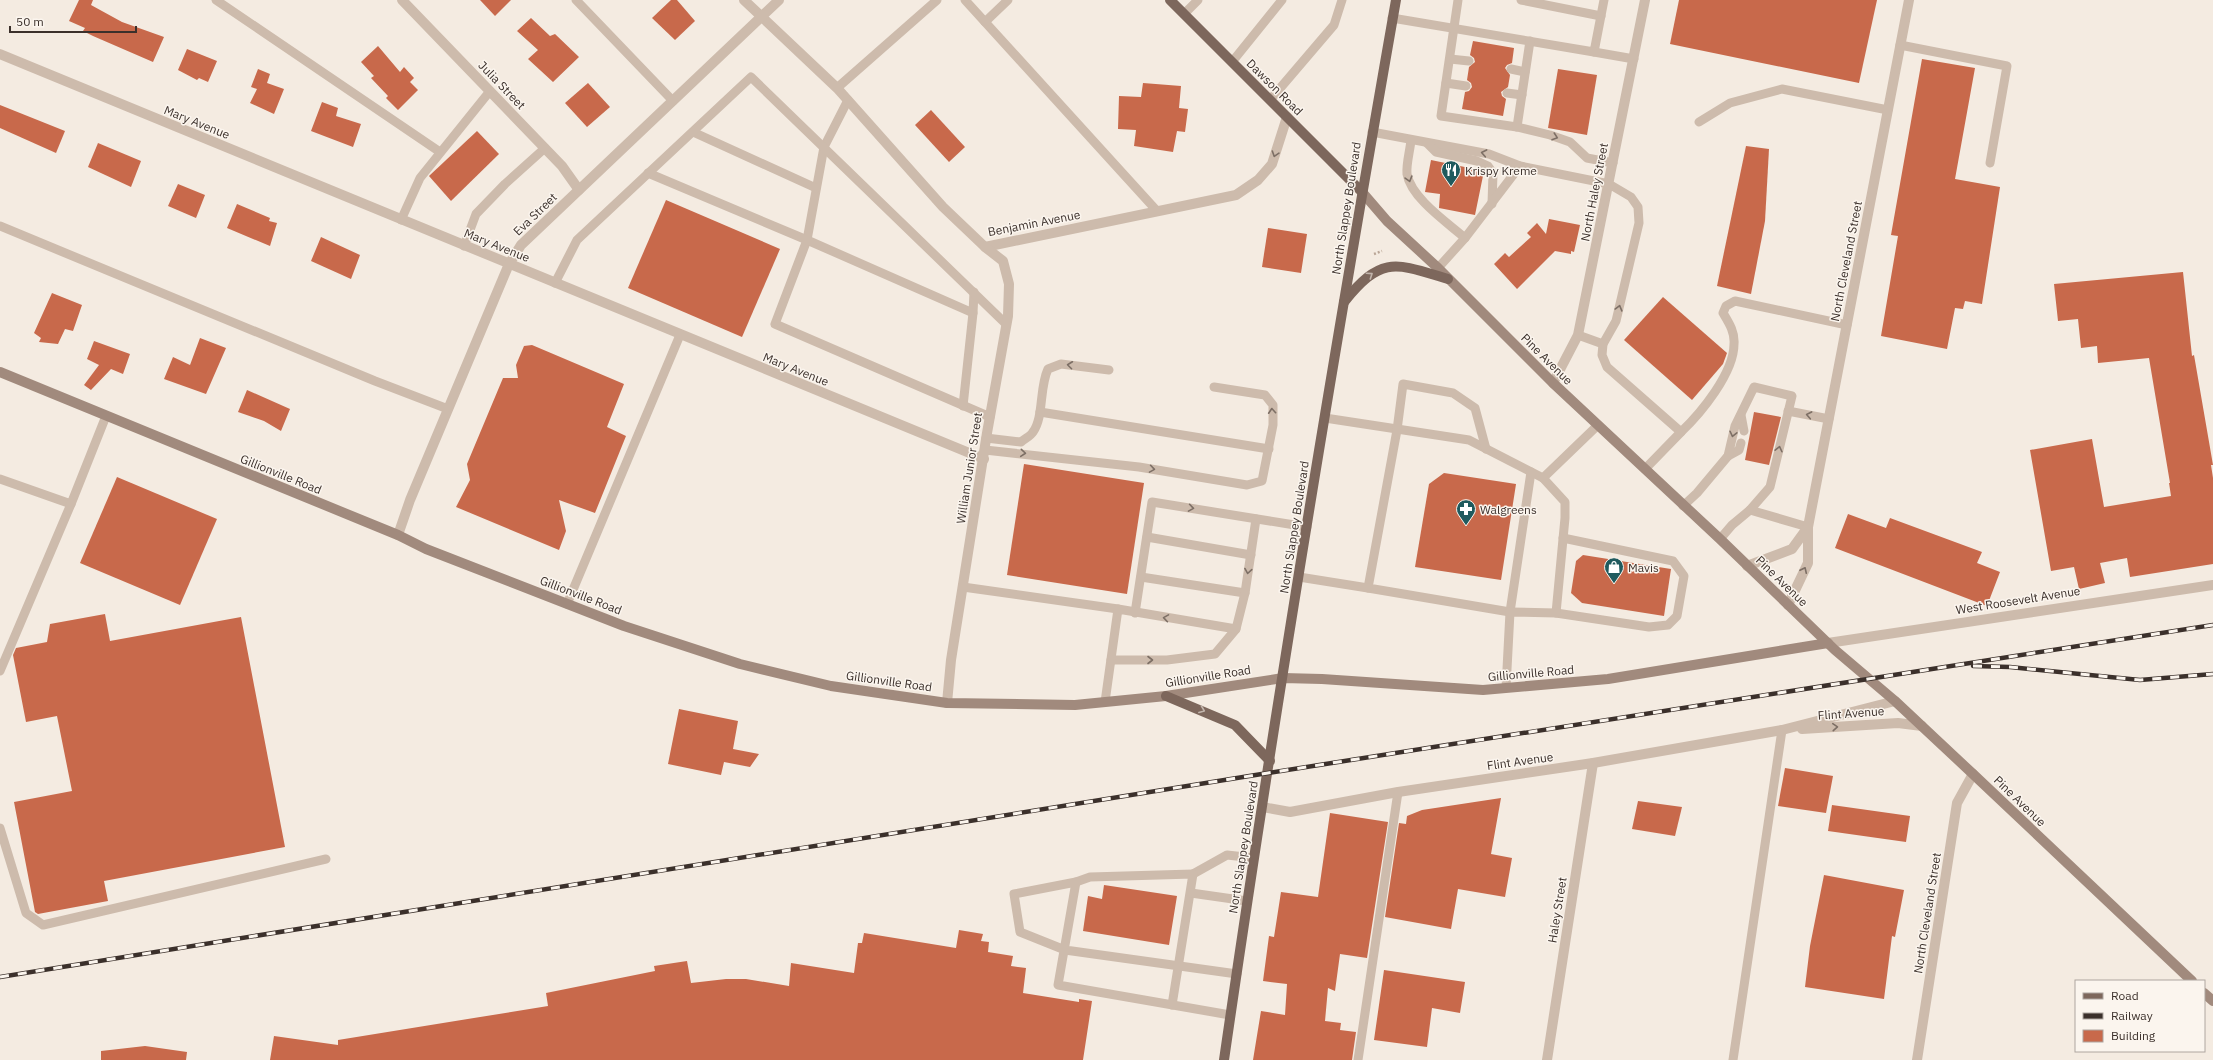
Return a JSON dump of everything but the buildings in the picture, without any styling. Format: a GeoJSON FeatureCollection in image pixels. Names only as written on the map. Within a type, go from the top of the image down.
{"type":"FeatureCollection","features":[{"type":"Feature","properties":{"kind":"main road","name":"Dawson Road"},"geometry":{"type":"LineString","coordinates":[[1170,0],[1362,192]]}},
{"type":"Feature","properties":{"kind":"main road","name":"North Slappey Boulevard"},"geometry":{"type":"LineString","coordinates":[[1224,1060],[1247,901],[1343,303],[1396,0]]}},
{"type":"Feature","properties":{"kind":"main road","name":"Pine Avenue"},"geometry":{"type":"LineString","coordinates":[[1362,192],[1387,221],[1438,268],[1553,383],[1720,539],[1828,643],[1895,701],[1974,774],[2191,980]]}},
{"type":"Feature","properties":{"kind":"main road"},"geometry":{"type":"LineString","coordinates":[[1343,303],[1369,275],[1389,266],[1402,266],[1448,279]]}},
{"type":"Feature","properties":{"kind":"main road","name":"Gillionville Road"},"geometry":{"type":"LineString","coordinates":[[0,372],[398,535],[426,549],[624,626],[740,664],[831,686],[947,703],[1046,706],[1166,696],[1283,678],[1322,679],[1483,690],[1608,679],[1828,643]]}},
{"type":"Feature","properties":{"kind":"main road"},"geometry":{"type":"LineString","coordinates":[[1166,696],[1235,725],[1270,761]]}},
{"type":"Feature","properties":{"kind":"main road"},"geometry":{"type":"LineString","coordinates":[[2205,993],[2213,1001]]}},
{"type":"Feature","properties":{"kind":"street","name":"Julia Street"},"geometry":{"type":"LineString","coordinates":[[402,0],[562,166],[579,190]]}},
{"type":"Feature","properties":{"kind":"street","name":"Benjamin Avenue"},"geometry":{"type":"LineString","coordinates":[[744,0],[837,88],[943,207],[985,247],[1236,195],[1258,180],[1272,164],[1287,117]]}},
{"type":"Feature","properties":{"kind":"street","name":"Eva Street"},"geometry":{"type":"LineString","coordinates":[[398,535],[448,409],[509,264],[520,246],[672,101],[762,18],[779,0]]}},
{"type":"Feature","properties":{"kind":"street","name":"North Haley Street"},"geometry":{"type":"LineString","coordinates":[[1553,383],[1578,335],[1646,0]]}},
{"type":"Feature","properties":{"kind":"street","name":"North Cleveland Street"},"geometry":{"type":"LineString","coordinates":[[1788,605],[1808,563],[1808,527],[1909,0]]}},
{"type":"Feature","properties":{"kind":"street","name":"Mary Avenue"},"geometry":{"type":"LineString","coordinates":[[0,54],[680,335],[984,454]]}},
{"type":"Feature","properties":{"kind":"street","name":"William Junior Street"},"geometry":{"type":"LineString","coordinates":[[947,703],[950,660],[1006,324],[1009,284],[1003,261],[985,247]]}},
{"type":"Feature","properties":{"kind":"street","name":"North Cleveland Street"},"geometry":{"type":"LineString","coordinates":[[1747,566],[1792,549],[1808,527]]}},
{"type":"Feature","properties":{"kind":"street","name":"West Roosevelt Avenue"},"geometry":{"type":"LineString","coordinates":[[1828,643],[2213,584]]}},
{"type":"Feature","properties":{"kind":"street","name":"Flint Avenue"},"geometry":{"type":"LineString","coordinates":[[1262,807],[1290,812],[1398,792],[1593,763],[1782,730],[1895,701]]}},
{"type":"Feature","properties":{"kind":"street","name":"Flint Avenue"},"geometry":{"type":"LineString","coordinates":[[1782,730],[1898,723],[1922,726]]}},
{"type":"Feature","properties":{"kind":"street","name":"Haley Street"},"geometry":{"type":"LineString","coordinates":[[1547,1060],[1593,763]]}},
{"type":"Feature","properties":{"kind":"street","name":"North Cleveland Street"},"geometry":{"type":"LineString","coordinates":[[1917,1060],[1957,803],[1974,774]]}},
{"type":"Feature","properties":{"kind":"lane"},"geometry":{"type":"LineString","coordinates":[[216,0],[440,152]]}},
{"type":"Feature","properties":{"kind":"lane"},"geometry":{"type":"LineString","coordinates":[[576,0],[672,101]]}},
{"type":"Feature","properties":{"kind":"lane"},"geometry":{"type":"LineString","coordinates":[[837,88],[937,0]]}},
{"type":"Feature","properties":{"kind":"lane"},"geometry":{"type":"LineString","coordinates":[[965,0],[1157,211]]}},
{"type":"Feature","properties":{"kind":"lane"},"geometry":{"type":"LineString","coordinates":[[985,22],[1008,0]]}},
{"type":"Feature","properties":{"kind":"lane"},"geometry":{"type":"LineString","coordinates":[[1184,14],[1198,0]]}},
{"type":"Feature","properties":{"kind":"lane"},"geometry":{"type":"LineString","coordinates":[[1232,62],[1282,0]]}},
{"type":"Feature","properties":{"kind":"lane"},"geometry":{"type":"LineString","coordinates":[[1270,100],[1334,25],[1342,0]]}},
{"type":"Feature","properties":{"kind":"lane"},"geometry":{"type":"LineString","coordinates":[[1458,0],[1441,116],[1517,127],[1570,142],[1587,158],[1613,163]]}},
{"type":"Feature","properties":{"kind":"lane"},"geometry":{"type":"LineString","coordinates":[[1521,0],[1601,16]]}},
{"type":"Feature","properties":{"kind":"lane"},"geometry":{"type":"LineString","coordinates":[[1594,52],[1604,0]]}},
{"type":"Feature","properties":{"kind":"lane"},"geometry":{"type":"LineString","coordinates":[[1392,18],[1634,60]]}},
{"type":"Feature","properties":{"kind":"lane"},"geometry":{"type":"LineString","coordinates":[[1517,127],[1530,41]]}},
{"type":"Feature","properties":{"kind":"lane"},"geometry":{"type":"LineString","coordinates":[[1900,45],[2007,66],[1990,163]]}},
{"type":"Feature","properties":{"kind":"lane"},"geometry":{"type":"LineString","coordinates":[[1450,59],[1469,61]]}},
{"type":"Feature","properties":{"kind":"lane"},"geometry":{"type":"LineString","coordinates":[[1511,69],[1525,72]]}},
{"type":"Feature","properties":{"kind":"lane"},"geometry":{"type":"LineString","coordinates":[[555,283],[577,240],[751,77],[1006,324]]}},
{"type":"Feature","properties":{"kind":"lane"},"geometry":{"type":"LineString","coordinates":[[1446,82],[1466,86]]}},
{"type":"Feature","properties":{"kind":"lane"},"geometry":{"type":"LineString","coordinates":[[1699,122],[1730,103],[1782,89],[1888,110]]}},
{"type":"Feature","properties":{"kind":"lane"},"geometry":{"type":"LineString","coordinates":[[401,220],[420,178],[490,91]]}},
{"type":"Feature","properties":{"kind":"lane"},"geometry":{"type":"LineString","coordinates":[[1507,93],[1522,95]]}},
{"type":"Feature","properties":{"kind":"lane"},"geometry":{"type":"LineString","coordinates":[[848,100],[824,147],[807,240],[775,324],[990,417]]}},
{"type":"Feature","properties":{"kind":"lane"},"geometry":{"type":"LineString","coordinates":[[693,132],[816,188]]}},
{"type":"Feature","properties":{"kind":"lane"},"geometry":{"type":"LineString","coordinates":[[1372,132],[1489,154],[1520,166],[1609,184],[1631,197],[1638,207],[1639,223],[1616,321],[1603,344],[1602,355],[1607,367],[1681,432]]}},
{"type":"Feature","properties":{"kind":"lane"},"geometry":{"type":"LineString","coordinates":[[1411,140],[1407,174],[1411,185],[1422,200],[1465,238]]}},
{"type":"Feature","properties":{"kind":"lane"},"geometry":{"type":"LineString","coordinates":[[1427,143],[1436,152],[1477,161],[1488,166],[1493,172],[1492,204]]}},
{"type":"Feature","properties":{"kind":"lane"},"geometry":{"type":"LineString","coordinates":[[464,246],[476,214],[505,184],[545,148]]}},
{"type":"Feature","properties":{"kind":"lane"},"geometry":{"type":"LineString","coordinates":[[1438,268],[1465,238],[1520,166]]}},
{"type":"Feature","properties":{"kind":"lane"},"geometry":{"type":"LineString","coordinates":[[648,173],[807,240],[973,313]]}},
{"type":"Feature","properties":{"kind":"lane"},"geometry":{"type":"LineString","coordinates":[[0,226],[375,381],[448,409]]}},
{"type":"Feature","properties":{"kind":"lane"},"geometry":{"type":"LineString","coordinates":[[964,406],[974,292]]}},
{"type":"Feature","properties":{"kind":"lane"},"geometry":{"type":"LineString","coordinates":[[1645,469],[1700,414],[1726,372],[1733,356],[1734,344],[1732,329],[1723,313],[1726,306],[1735,301],[1847,325]]}},
{"type":"Feature","properties":{"kind":"lane"},"geometry":{"type":"LineString","coordinates":[[567,604],[680,335]]}},
{"type":"Feature","properties":{"kind":"lane"},"geometry":{"type":"LineString","coordinates":[[1578,335],[1603,344]]}},
{"type":"Feature","properties":{"kind":"lane"},"geometry":{"type":"LineString","coordinates":[[986,438],[1021,442],[1033,433],[1040,412],[1043,380],[1048,369],[1061,364],[1108,370]]}},
{"type":"Feature","properties":{"kind":"lane"},"geometry":{"type":"LineString","coordinates":[[1368,588],[1397,430],[1403,384],[1453,393],[1475,408],[1486,449]]}},
{"type":"Feature","properties":{"kind":"lane"},"geometry":{"type":"LineString","coordinates":[[984,454],[1139,467],[1247,485],[1262,481],[1273,425],[1272,405],[1264,395],[1214,387]]}},
{"type":"Feature","properties":{"kind":"lane"},"geometry":{"type":"LineString","coordinates":[[1720,539],[1732,525],[1750,510],[1770,487],[1792,396],[1754,387],[1735,426],[1728,456]]}},
{"type":"Feature","properties":{"kind":"lane"},"geometry":{"type":"LineString","coordinates":[[1788,411],[1829,418]]}},
{"type":"Feature","properties":{"kind":"lane"},"geometry":{"type":"LineString","coordinates":[[1040,412],[1269,449]]}},
{"type":"Feature","properties":{"kind":"lane"},"geometry":{"type":"LineString","coordinates":[[1741,415],[1744,431]]}},
{"type":"Feature","properties":{"kind":"lane"},"geometry":{"type":"LineString","coordinates":[[0,671],[106,416]]}},
{"type":"Feature","properties":{"kind":"lane"},"geometry":{"type":"LineString","coordinates":[[1325,418],[1469,440],[1543,478],[1565,502],[1556,613]]}},
{"type":"Feature","properties":{"kind":"lane"},"geometry":{"type":"LineString","coordinates":[[1543,478],[1598,425]]}},
{"type":"Feature","properties":{"kind":"lane"},"geometry":{"type":"LineString","coordinates":[[1683,506],[1697,493],[1728,456],[1739,450],[1742,442]]}},
{"type":"Feature","properties":{"kind":"lane"},"geometry":{"type":"LineString","coordinates":[[1506,688],[1510,612],[1531,472]]}},
{"type":"Feature","properties":{"kind":"lane"},"geometry":{"type":"LineString","coordinates":[[0,479],[70,504]]}},
{"type":"Feature","properties":{"kind":"lane"},"geometry":{"type":"LineString","coordinates":[[1135,613],[1152,502],[1307,527]]}},
{"type":"Feature","properties":{"kind":"lane"},"geometry":{"type":"LineString","coordinates":[[1750,510],[1808,527]]}},
{"type":"Feature","properties":{"kind":"lane"},"geometry":{"type":"LineString","coordinates":[[1111,660],[1167,660],[1215,654],[1236,629],[1245,593],[1256,518]]}},
{"type":"Feature","properties":{"kind":"lane"},"geometry":{"type":"LineString","coordinates":[[1147,537],[1251,555]]}},
{"type":"Feature","properties":{"kind":"lane"},"geometry":{"type":"LineString","coordinates":[[1299,577],[1510,612],[1556,613],[1649,627],[1668,625],[1677,616],[1684,576],[1673,561],[1563,538]]}},
{"type":"Feature","properties":{"kind":"lane"},"geometry":{"type":"LineString","coordinates":[[1141,577],[1245,593]]}},
{"type":"Feature","properties":{"kind":"lane"},"geometry":{"type":"LineString","coordinates":[[963,586],[1118,609],[1236,629]]}},
{"type":"Feature","properties":{"kind":"lane"},"geometry":{"type":"LineString","coordinates":[[1105,702],[1118,609]]}},
{"type":"Feature","properties":{"kind":"lane"},"geometry":{"type":"LineString","coordinates":[[1733,1060],[1782,730]]}},
{"type":"Feature","properties":{"kind":"lane"},"geometry":{"type":"LineString","coordinates":[[1358,1060],[1398,792]]}},
{"type":"Feature","properties":{"kind":"lane"},"geometry":{"type":"LineString","coordinates":[[0,828],[26,913],[43,925],[326,859]]}},
{"type":"Feature","properties":{"kind":"lane"},"geometry":{"type":"LineString","coordinates":[[1237,974],[1065,950],[1020,932],[1014,894],[1076,882],[1090,876],[1193,874],[1228,854],[1254,858]]}},
{"type":"Feature","properties":{"kind":"lane"},"geometry":{"type":"LineString","coordinates":[[1172,1005],[1193,874]]}},
{"type":"Feature","properties":{"kind":"lane"},"geometry":{"type":"LineString","coordinates":[[1076,882],[1058,985],[1230,1016]]}},
{"type":"Feature","properties":{"kind":"lane"},"geometry":{"type":"LineString","coordinates":[[1191,893],[1247,901]]}},
{"type":"Feature","properties":{"kind":"path"},"geometry":{"type":"LineString","coordinates":[[1374,254],[1382,251]]}},
{"type":"Feature","properties":{"kind":"railway"},"geometry":{"type":"LineString","coordinates":[[0,977],[1268,773],[2213,625]]}},
{"type":"Feature","properties":{"kind":"railway"},"geometry":{"type":"LineString","coordinates":[[1973,666],[2010,667],[2140,680],[2213,674]]}},
{"type":"Feature","properties":{"kind":"place","name":"Krispy Kreme"},"geometry":{"type":"Point","coordinates":[1451,187]}},
{"type":"Feature","properties":{"kind":"place","name":"Walgreens"},"geometry":{"type":"Point","coordinates":[1466,526]}},
{"type":"Feature","properties":{"kind":"place","name":"Mavis"},"geometry":{"type":"Point","coordinates":[1614,584]}}]}
